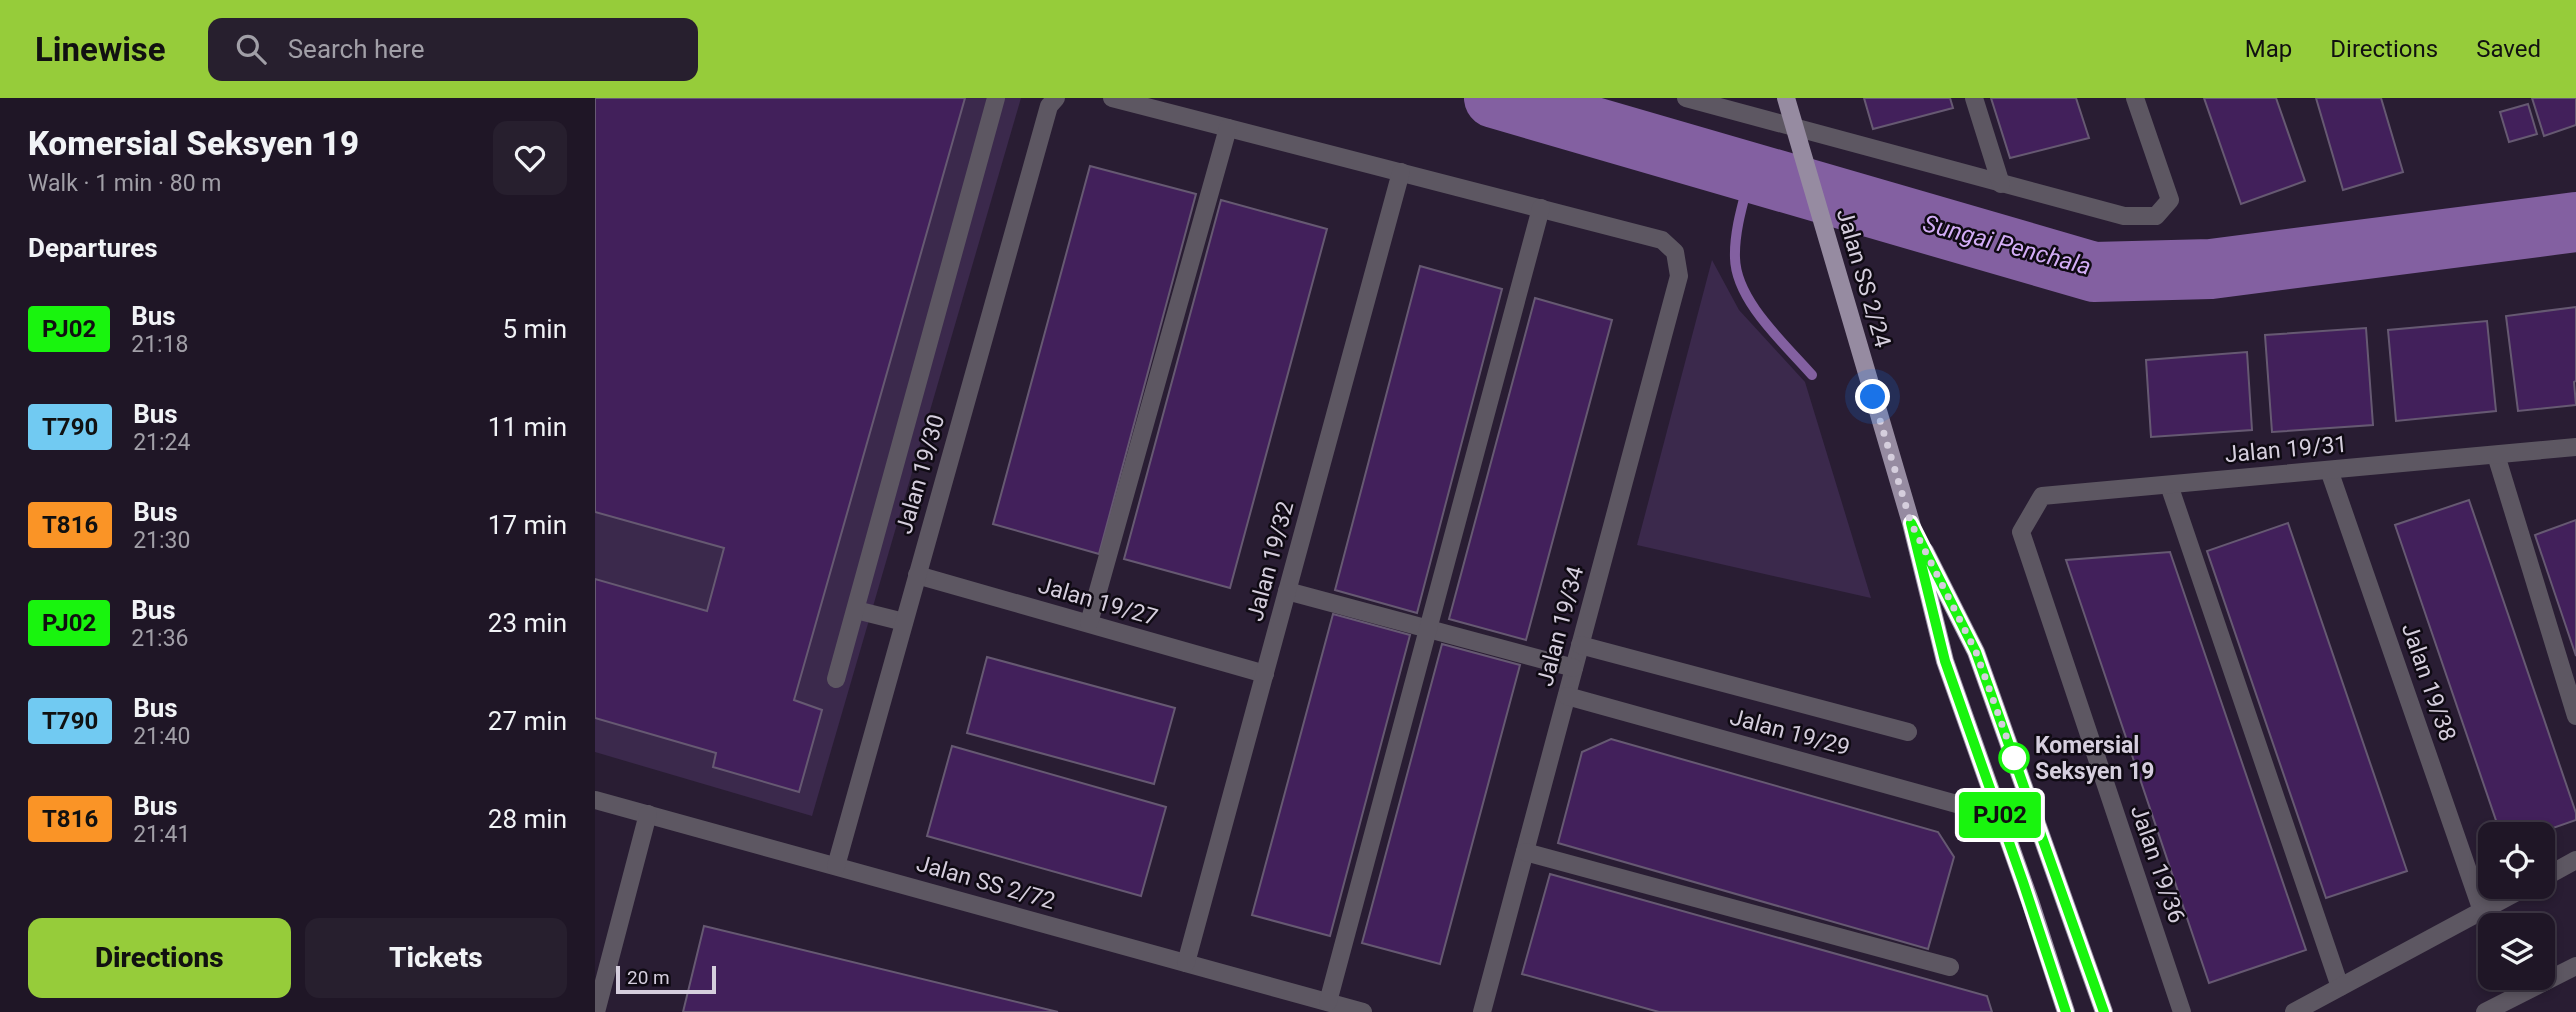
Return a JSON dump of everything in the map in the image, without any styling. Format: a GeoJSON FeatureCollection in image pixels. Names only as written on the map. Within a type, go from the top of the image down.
{"type":"FeatureCollection","features":[{"type":"Feature","properties":{"kind":"main road","name":"Jalan SS 2/24"},"geometry":{"type":"LineString","coordinates":[[1786,98],[1911,523],[1945,661],[2066,1012]]}},
{"type":"Feature","properties":{"kind":"main road","name":"Jalan SS 2/24"},"geometry":{"type":"LineString","coordinates":[[1911,523],[1976,652],[2104,1012]]}},
{"type":"Feature","properties":{"kind":"street"},"geometry":{"type":"LineString","coordinates":[[836,679],[996,98]]}},
{"type":"Feature","properties":{"kind":"street","name":"Jalan 19/30"},"geometry":{"type":"LineString","coordinates":[[836,866],[1049,106],[1056,98]]}},
{"type":"Feature","properties":{"kind":"street"},"geometry":{"type":"LineString","coordinates":[[1112,98],[1541,208],[1328,1002]]}},
{"type":"Feature","properties":{"kind":"street"},"geometry":{"type":"LineString","coordinates":[[1686,98],[1796,136],[2124,216],[2156,216],[2169,200],[2135,98]]}},
{"type":"Feature","properties":{"kind":"street"},"geometry":{"type":"LineString","coordinates":[[1974,98],[2001,184]]}},
{"type":"Feature","properties":{"kind":"street"},"geometry":{"type":"LineString","coordinates":[[1089,623],[1228,128]]}},
{"type":"Feature","properties":{"kind":"street","name":"Jalan 19/32"},"geometry":{"type":"LineString","coordinates":[[1186,963],[1401,172]]}},
{"type":"Feature","properties":{"kind":"street","name":"Jalan 19/34"},"geometry":{"type":"LineString","coordinates":[[1482,1012],[1679,276],[1675,252],[1662,240],[1541,208]]}},
{"type":"Feature","properties":{"kind":"street","name":"Jalan 19/31"},"geometry":{"type":"LineString","coordinates":[[2021,532],[2042,496],[2576,447]]}},
{"type":"Feature","properties":{"kind":"street"},"geometry":{"type":"LineString","coordinates":[[2496,454],[2576,716]]}},
{"type":"Feature","properties":{"kind":"street","name":"Jalan 19/38"},"geometry":{"type":"LineString","coordinates":[[2329,470],[2482,911]]}},
{"type":"Feature","properties":{"kind":"street"},"geometry":{"type":"LineString","coordinates":[[2168,485],[2340,987]]}},
{"type":"Feature","properties":{"kind":"street","name":"Jalan 19/36"},"geometry":{"type":"LineString","coordinates":[[2021,532],[2182,1012]]}},
{"type":"Feature","properties":{"kind":"street","name":"Jalan 19/27"},"geometry":{"type":"LineString","coordinates":[[917,575],[1265,674]]}},
{"type":"Feature","properties":{"kind":"street"},"geometry":{"type":"LineString","coordinates":[[1287,591],[1574,668]]}},
{"type":"Feature","properties":{"kind":"street"},"geometry":{"type":"LineString","coordinates":[[856,610],[904,622]]}},
{"type":"Feature","properties":{"kind":"street"},"geometry":{"type":"LineString","coordinates":[[1580,645],[1908,732]]}},
{"type":"Feature","properties":{"kind":"street","name":"Jalan 19/29"},"geometry":{"type":"LineString","coordinates":[[1567,696],[2000,816]]}},
{"type":"Feature","properties":{"kind":"street","name":"Jalan SS 2/72"},"geometry":{"type":"LineString","coordinates":[[595,800],[1363,1012]]}},
{"type":"Feature","properties":{"kind":"street"},"geometry":{"type":"LineString","coordinates":[[596,1012],[648,814]]}},
{"type":"Feature","properties":{"kind":"street"},"geometry":{"type":"LineString","coordinates":[[1525,852],[1950,967]]}},
{"type":"Feature","properties":{"kind":"street"},"geometry":{"type":"LineString","coordinates":[[2555,871],[2576,860]]}},
{"type":"Feature","properties":{"kind":"street"},"geometry":{"type":"LineString","coordinates":[[2294,1012],[2504,899]]}},
{"type":"Feature","properties":{"kind":"street"},"geometry":{"type":"LineString","coordinates":[[2485,1012],[2576,965]]}},
{"type":"Feature","properties":{"kind":"shaded area"},"geometry":{"type":"Polygon","coordinates":[[[595,98],[1021,98],[812,816],[595,752],[595,98]]]}},
{"type":"Feature","properties":{"kind":"shaded area"},"geometry":{"type":"Polygon","coordinates":[[[1712,260],[1739,310],[1805,382],[1871,598],[1637,545],[1712,260]]]}},
{"type":"Feature","properties":{"kind":"building"},"geometry":{"type":"Polygon","coordinates":[[[595,98],[965,98],[794,700],[822,710],[799,792],[713,767],[716,753],[595,718],[595,579],[707,611],[724,548],[595,512],[595,98]]]}},
{"type":"Feature","properties":{"kind":"building"},"geometry":{"type":"Polygon","coordinates":[[[1864,98],[1950,98],[1953,108],[1873,129],[1864,98]]]}},
{"type":"Feature","properties":{"kind":"building"},"geometry":{"type":"Polygon","coordinates":[[[1991,98],[2076,98],[2089,138],[2010,158],[1991,98]]]}},
{"type":"Feature","properties":{"kind":"building"},"geometry":{"type":"Polygon","coordinates":[[[2204,98],[2276,98],[2305,181],[2241,204],[2204,98]]]}},
{"type":"Feature","properties":{"kind":"building"},"geometry":{"type":"Polygon","coordinates":[[[2316,98],[2381,98],[2403,172],[2343,190],[2316,98]]]}},
{"type":"Feature","properties":{"kind":"building"},"geometry":{"type":"Polygon","coordinates":[[[2532,98],[2576,98],[2576,125],[2544,136],[2532,98]]]}},
{"type":"Feature","properties":{"kind":"building"},"geometry":{"type":"Polygon","coordinates":[[[2528,104],[2537,134],[2509,142],[2500,112],[2528,104]]]}},
{"type":"Feature","properties":{"kind":"building"},"geometry":{"type":"Polygon","coordinates":[[[1090,166],[1196,194],[1099,554],[993,524],[1090,166]]]}},
{"type":"Feature","properties":{"kind":"building"},"geometry":{"type":"Polygon","coordinates":[[[1221,200],[1327,229],[1230,588],[1124,559],[1221,200]]]}},
{"type":"Feature","properties":{"kind":"building"},"geometry":{"type":"Polygon","coordinates":[[[1420,266],[1502,289],[1417,613],[1335,590],[1420,266]]]}},
{"type":"Feature","properties":{"kind":"building"},"geometry":{"type":"Polygon","coordinates":[[[1535,298],[1612,320],[1526,640],[1449,619],[1535,298]]]}},
{"type":"Feature","properties":{"kind":"building"},"geometry":{"type":"Polygon","coordinates":[[[2576,307],[2576,405],[2518,411],[2506,316],[2576,307]]]}},
{"type":"Feature","properties":{"kind":"building"},"geometry":{"type":"Polygon","coordinates":[[[2487,321],[2496,411],[2396,421],[2388,330],[2487,321]]]}},
{"type":"Feature","properties":{"kind":"building"},"geometry":{"type":"Polygon","coordinates":[[[2366,328],[2373,425],[2272,432],[2265,335],[2366,328]]]}},
{"type":"Feature","properties":{"kind":"building"},"geometry":{"type":"Polygon","coordinates":[[[2247,352],[2252,430],[2151,437],[2146,360],[2247,352]]]}},
{"type":"Feature","properties":{"kind":"building"},"geometry":{"type":"Polygon","coordinates":[[[2469,500],[2576,813],[2576,820],[2555,827],[2555,822],[2497,822],[2395,525],[2469,500]]]}},
{"type":"Feature","properties":{"kind":"building"},"geometry":{"type":"Polygon","coordinates":[[[2576,520],[2576,656],[2535,535],[2576,520]]]}},
{"type":"Feature","properties":{"kind":"building"},"geometry":{"type":"Polygon","coordinates":[[[2288,523],[2407,871],[2326,898],[2207,551],[2288,523]]]}},
{"type":"Feature","properties":{"kind":"building"},"geometry":{"type":"Polygon","coordinates":[[[2170,552],[2306,950],[2209,983],[2066,560],[2170,552]]]}},
{"type":"Feature","properties":{"kind":"building"},"geometry":{"type":"Polygon","coordinates":[[[1333,614],[1410,635],[1330,936],[1252,915],[1333,614]]]}},
{"type":"Feature","properties":{"kind":"building"},"geometry":{"type":"Polygon","coordinates":[[[1442,644],[1520,665],[1440,964],[1362,943],[1442,644]]]}},
{"type":"Feature","properties":{"kind":"building"},"geometry":{"type":"Polygon","coordinates":[[[987,657],[1175,708],[1154,784],[967,733],[987,657]]]}},
{"type":"Feature","properties":{"kind":"building"},"geometry":{"type":"Polygon","coordinates":[[[1611,739],[1938,832],[1954,857],[1928,949],[1558,843],[1582,752],[1611,739]]]}},
{"type":"Feature","properties":{"kind":"building"},"geometry":{"type":"Polygon","coordinates":[[[952,746],[1166,807],[1141,896],[927,836],[952,746]]]}},
{"type":"Feature","properties":{"kind":"building"},"geometry":{"type":"Polygon","coordinates":[[[1550,874],[1987,996],[1992,1012],[1659,1012],[1522,974],[1550,874]]]}},
{"type":"Feature","properties":{"kind":"building"},"geometry":{"type":"Polygon","coordinates":[[[704,926],[1058,1012],[683,1012],[704,926]]]}},
{"type":"Feature","properties":{"kind":"waterway","name":"Sungai Penchala"},"geometry":{"type":"LineString","coordinates":[[1494,98],[2094,272],[2211,269],[2576,222]]}},
{"type":"Feature","properties":{"kind":"waterway"},"geometry":{"type":"LineString","coordinates":[[1751,172],[1736,237],[1737,274],[1764,321],[1812,375]]}},
{"type":"Feature","properties":{"kind":"bus line","name":"PJ02"},"geometry":{"type":"LineString","coordinates":[[2066,1012],[1945,661],[1911,523],[1976,652],[2104,1012]]}},
{"type":"Feature","properties":{"kind":"place","name":"Komersial Seksyen 19"},"geometry":{"type":"Point","coordinates":[2014,758]}},
{"type":"Feature","properties":{"kind":"route"},"geometry":{"type":"LineString","coordinates":[[1873,397],[1911,523],[1976,652],[2014,758]]}}]}
